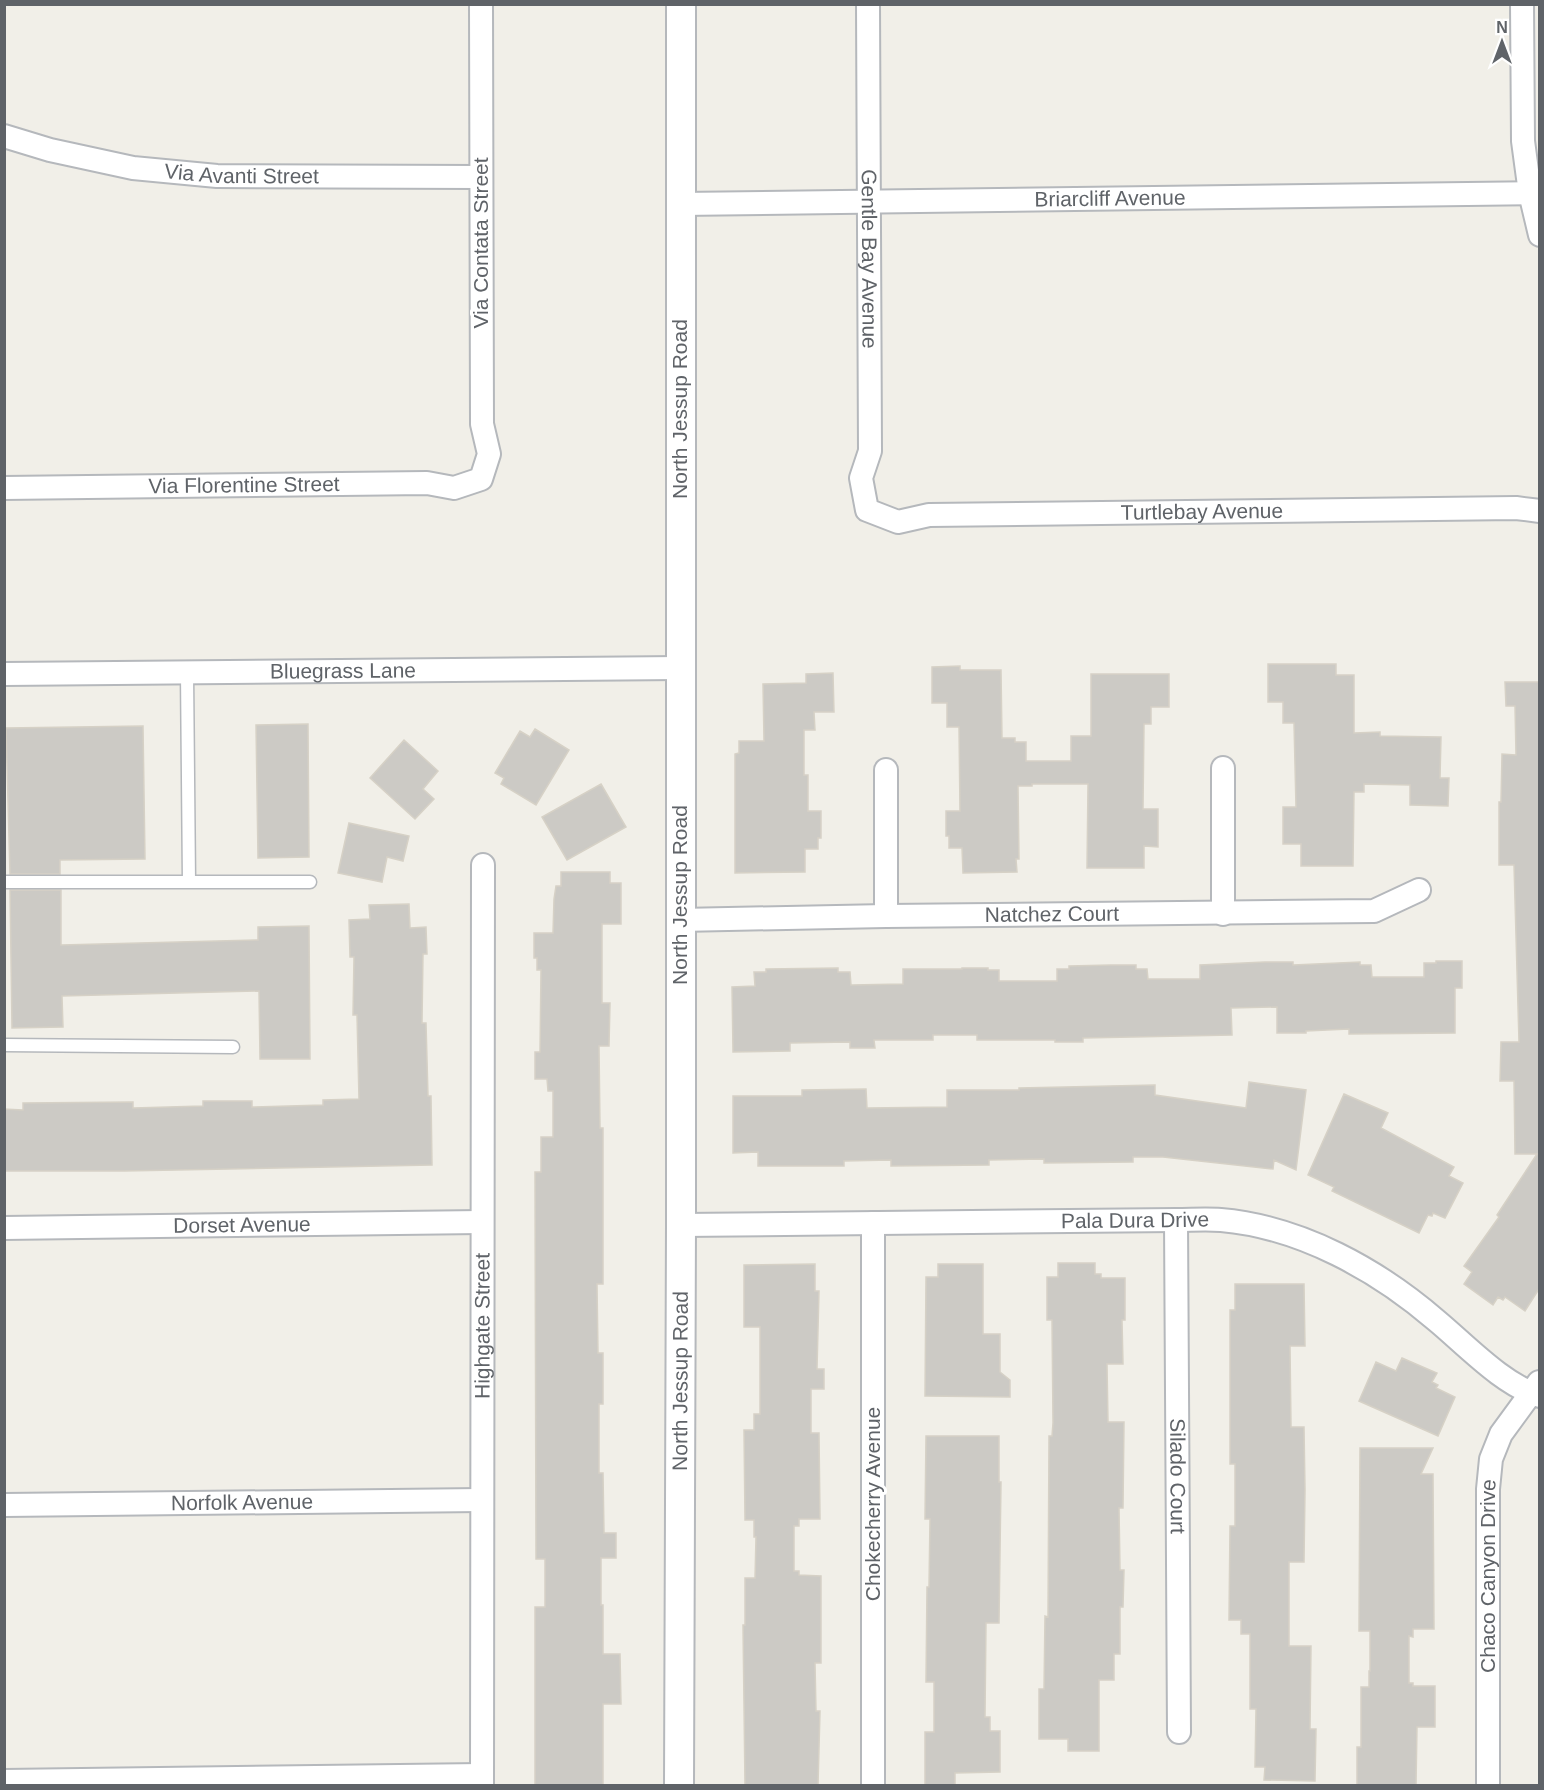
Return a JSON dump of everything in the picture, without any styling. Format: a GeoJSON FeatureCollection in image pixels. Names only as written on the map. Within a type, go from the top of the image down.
{"type":"FeatureCollection","features":[{"type":"Feature","properties":{"kind":"street","name":"Via Contata Street"},"geometry":{"type":"LineString","coordinates":[[481,4],[482,424],[489,454],[482,479]]}},
{"type":"Feature","properties":{"kind":"street","name":"North Jessup Road"},"geometry":{"type":"LineString","coordinates":[[679,1785],[681,4]]}},
{"type":"Feature","properties":{"kind":"street","name":"Gentle Bay Avenue"},"geometry":{"type":"LineString","coordinates":[[867,510],[861,478],[870,451],[868,4]]}},
{"type":"Feature","properties":{"kind":"street"},"geometry":{"type":"LineString","coordinates":[[1522,4],[1523,141],[1535,193],[1539,235]]}},
{"type":"Feature","properties":{"kind":"street","name":"Via Avanti Street"},"geometry":{"type":"LineString","coordinates":[[4,136],[50,150],[133,168],[217,176],[481,177]]}},
{"type":"Feature","properties":{"kind":"street","name":"Briarcliff Avenue"},"geometry":{"type":"LineString","coordinates":[[680,204],[1535,193]]}},
{"type":"Feature","properties":{"kind":"street","name":"Via Florentine Street"},"geometry":{"type":"LineString","coordinates":[[4,488],[427,483],[454,488],[482,479]]}},
{"type":"Feature","properties":{"kind":"street","name":"Turtlebay Avenue"},"geometry":{"type":"LineString","coordinates":[[867,510],[898,522],[929,514],[1516,508],[1539,511]]}},
{"type":"Feature","properties":{"kind":"street","name":"Bluegrass Lane"},"geometry":{"type":"LineString","coordinates":[[4,674],[680,668]]}},
{"type":"Feature","properties":{"kind":"street"},"geometry":{"type":"LineString","coordinates":[[1223,768],[1223,914]]}},
{"type":"Feature","properties":{"kind":"street"},"geometry":{"type":"LineString","coordinates":[[886,770],[886,916]]}},
{"type":"Feature","properties":{"kind":"street","name":"Highgate Street"},"geometry":{"type":"LineString","coordinates":[[482,1780],[483,865]]}},
{"type":"Feature","properties":{"kind":"street","name":"Natchez Court"},"geometry":{"type":"LineString","coordinates":[[680,920],[1374,911],[1419,890]]}},
{"type":"Feature","properties":{"kind":"street","name":"Silado Court"},"geometry":{"type":"LineString","coordinates":[[1176,1220],[1179,1732]]}},
{"type":"Feature","properties":{"kind":"street","name":"Pala Dura Drive"},"geometry":{"type":"LineString","coordinates":[[681,1225],[1222,1220],[1304,1240],[1337,1255],[1415,1302],[1503,1377],[1536,1390]]}},
{"type":"Feature","properties":{"kind":"street","name":"Dorset Avenue"},"geometry":{"type":"LineString","coordinates":[[4,1228],[481,1222]]}},
{"type":"Feature","properties":{"kind":"street","name":"Chokecherry Avenue"},"geometry":{"type":"LineString","coordinates":[[873,1223],[873,1785]]}},
{"type":"Feature","properties":{"kind":"street","name":"Chaco Canyon Drive"},"geometry":{"type":"LineString","coordinates":[[1488,1785],[1488,1489],[1491,1459],[1500,1434],[1536,1390]]}},
{"type":"Feature","properties":{"kind":"street","name":"Norfolk Avenue"},"geometry":{"type":"LineString","coordinates":[[4,1505],[481,1500]]}},
{"type":"Feature","properties":{"kind":"street"},"geometry":{"type":"LineString","coordinates":[[4,1781],[482,1780]]}},
{"type":"Feature","properties":{"kind":"lane"},"geometry":{"type":"LineString","coordinates":[[187,673],[189,882]]}},
{"type":"Feature","properties":{"kind":"lane"},"geometry":{"type":"LineString","coordinates":[[4,882],[310,882]]}},
{"type":"Feature","properties":{"kind":"lane"},"geometry":{"type":"LineString","coordinates":[[4,1045],[233,1047]]}},
{"type":"Feature","properties":{"kind":"building"},"geometry":{"type":"Polygon","coordinates":[[[1268,664],[1336,664],[1336,675],[1354,675],[1354,733],[1380,732],[1380,736],[1441,737],[1440,778],[1449,778],[1448,806],[1410,805],[1410,785],[1364,784],[1364,792],[1354,792],[1353,866],[1301,866],[1301,844],[1283,844],[1283,807],[1296,807],[1294,723],[1283,723],[1283,702],[1268,702],[1268,664]]]}},
{"type":"Feature","properties":{"kind":"building"},"geometry":{"type":"Polygon","coordinates":[[[960,666],[960,670],[1001,670],[1002,738],[1015,738],[1015,742],[1026,742],[1026,761],[1071,761],[1071,736],[1091,736],[1091,674],[1169,674],[1169,707],[1151,707],[1151,724],[1144,724],[1143,809],[1158,809],[1158,847],[1144,846],[1144,868],[1087,868],[1088,784],[1032,784],[1032,786],[1018,786],[1019,859],[1016,859],[1017,872],[963,873],[962,848],[949,848],[949,836],[946,836],[946,811],[960,811],[959,727],[947,727],[947,703],[932,703],[932,667],[960,666]]]}},
{"type":"Feature","properties":{"kind":"building"},"geometry":{"type":"Polygon","coordinates":[[[833,673],[834,712],[814,712],[815,730],[804,730],[804,775],[808,775],[808,811],[821,811],[821,838],[818,838],[818,849],[805,849],[805,872],[735,873],[735,754],[739,753],[739,741],[764,741],[763,684],[806,683],[806,674],[833,673]]]}},
{"type":"Feature","properties":{"kind":"building"},"geometry":{"type":"Polygon","coordinates":[[[1505,682],[1539,682],[1539,1289],[1525,1311],[1505,1297],[1503,1300],[1498,1297],[1493,1305],[1464,1284],[1472,1272],[1464,1266],[1499,1217],[1497,1215],[1537,1154],[1515,1154],[1514,1081],[1500,1081],[1501,1042],[1519,1042],[1514,865],[1499,865],[1502,754],[1516,755],[1515,706],[1506,706],[1505,682]]]}},
{"type":"Feature","properties":{"kind":"building"},"geometry":{"type":"Polygon","coordinates":[[[308,724],[309,857],[258,858],[256,725],[308,724]]]}},
{"type":"Feature","properties":{"kind":"building"},"geometry":{"type":"Polygon","coordinates":[[[143,726],[145,859],[60,860],[60,874],[10,874],[6,728],[143,726]]]}},
{"type":"Feature","properties":{"kind":"building"},"geometry":{"type":"Polygon","coordinates":[[[535,729],[569,750],[536,805],[501,784],[504,778],[495,773],[520,731],[530,737],[535,729]]]}},
{"type":"Feature","properties":{"kind":"building"},"geometry":{"type":"Polygon","coordinates":[[[404,740],[438,771],[423,789],[434,799],[415,819],[370,778],[404,740]]]}},
{"type":"Feature","properties":{"kind":"building"},"geometry":{"type":"Polygon","coordinates":[[[601,784],[626,827],[567,860],[542,817],[601,784]]]}},
{"type":"Feature","properties":{"kind":"building"},"geometry":{"type":"Polygon","coordinates":[[[349,823],[409,836],[403,861],[387,857],[382,882],[338,873],[349,823]]]}},
{"type":"Feature","properties":{"kind":"building"},"geometry":{"type":"Polygon","coordinates":[[[561,872],[610,872],[610,883],[621,883],[621,924],[602,924],[602,1003],[610,1003],[609,1046],[599,1046],[600,1128],[603,1128],[603,1284],[597,1284],[598,1353],[603,1353],[603,1404],[599,1404],[599,1473],[603,1473],[604,1533],[616,1533],[616,1558],[601,1558],[601,1605],[603,1605],[603,1654],[620,1654],[621,1704],[603,1704],[603,1785],[535,1785],[535,1607],[545,1607],[545,1559],[536,1559],[535,1172],[541,1172],[541,1137],[553,1137],[553,1091],[548,1091],[547,1079],[535,1079],[535,1052],[540,1052],[541,970],[537,970],[537,958],[534,958],[534,933],[553,933],[554,899],[556,886],[561,886],[561,872]]]}},
{"type":"Feature","properties":{"kind":"building"},"geometry":{"type":"Polygon","coordinates":[[[10,890],[61,890],[61,945],[258,940],[258,927],[309,926],[310,1059],[260,1059],[259,991],[62,996],[63,1027],[12,1028],[10,890]]]}},
{"type":"Feature","properties":{"kind":"building"},"geometry":{"type":"Polygon","coordinates":[[[409,904],[410,928],[426,927],[427,954],[423,954],[422,1023],[426,1023],[428,1096],[431,1096],[432,1165],[4,1171],[4,1109],[23,1110],[23,1103],[133,1102],[133,1108],[203,1106],[203,1101],[252,1101],[252,1107],[323,1105],[323,1100],[359,1099],[357,1015],[353,1015],[354,957],[350,957],[349,920],[370,919],[369,905],[409,904]]]}},
{"type":"Feature","properties":{"kind":"building"},"geometry":{"type":"Polygon","coordinates":[[[1436,961],[1462,961],[1462,988],[1455,988],[1455,1033],[1349,1034],[1349,1029],[1277,1033],[1277,1007],[1231,1008],[1232,1035],[1083,1038],[1083,1042],[1055,1042],[1055,1040],[977,1040],[977,1035],[933,1035],[933,1040],[874,1040],[875,1048],[850,1048],[850,1042],[790,1043],[790,1051],[733,1052],[732,987],[755,986],[754,972],[766,972],[766,969],[838,968],[838,972],[850,972],[851,985],[903,984],[903,969],[988,968],[988,970],[999,970],[999,981],[1057,981],[1057,969],[1069,969],[1069,966],[1111,965],[1136,965],[1136,969],[1147,969],[1148,979],[1200,979],[1200,965],[1265,962],[1293,962],[1293,965],[1360,962],[1360,965],[1371,965],[1372,977],[1424,977],[1424,963],[1436,963],[1436,961]]]}},
{"type":"Feature","properties":{"kind":"building"},"geometry":{"type":"Polygon","coordinates":[[[1249,1082],[1306,1090],[1296,1170],[1274,1160],[1273,1169],[1163,1157],[1133,1157],[1133,1162],[1044,1163],[1044,1159],[989,1160],[989,1165],[891,1166],[891,1160],[844,1161],[844,1166],[758,1166],[758,1152],[733,1153],[733,1096],[802,1096],[802,1090],[866,1089],[867,1108],[947,1107],[947,1090],[1155,1085],[1155,1095],[1246,1108],[1249,1082]]]}},
{"type":"Feature","properties":{"kind":"building"},"geometry":{"type":"Polygon","coordinates":[[[1344,1094],[1388,1113],[1381,1128],[1454,1167],[1449,1176],[1463,1183],[1445,1218],[1433,1213],[1432,1216],[1428,1215],[1419,1233],[1332,1191],[1334,1187],[1308,1175],[1344,1094]]]}},
{"type":"Feature","properties":{"kind":"building"},"geometry":{"type":"Polygon","coordinates":[[[1058,1263],[1095,1263],[1095,1274],[1101,1274],[1101,1278],[1125,1278],[1125,1320],[1122,1320],[1123,1364],[1107,1364],[1108,1422],[1124,1422],[1123,1508],[1119,1508],[1120,1570],[1124,1570],[1123,1607],[1120,1607],[1120,1654],[1114,1654],[1114,1680],[1099,1680],[1099,1751],[1068,1751],[1068,1739],[1039,1739],[1039,1689],[1044,1689],[1045,1616],[1048,1617],[1049,1436],[1052,1436],[1053,1423],[1052,1320],[1047,1320],[1047,1277],[1058,1277],[1058,1263]]]}},
{"type":"Feature","properties":{"kind":"building"},"geometry":{"type":"Polygon","coordinates":[[[815,1264],[815,1291],[819,1291],[817,1369],[824,1369],[824,1389],[811,1389],[811,1433],[819,1433],[820,1519],[799,1519],[799,1526],[794,1526],[794,1571],[799,1571],[799,1575],[821,1576],[821,1663],[815,1663],[816,1711],[820,1711],[818,1785],[745,1785],[743,1625],[745,1625],[745,1578],[755,1578],[756,1537],[754,1537],[754,1520],[745,1520],[744,1430],[754,1430],[754,1414],[760,1414],[760,1327],[744,1327],[744,1265],[815,1264]]]}},
{"type":"Feature","properties":{"kind":"building"},"geometry":{"type":"Polygon","coordinates":[[[938,1264],[983,1264],[983,1334],[1000,1334],[1000,1372],[1010,1380],[1010,1397],[925,1396],[926,1277],[938,1277],[938,1264]]]}},
{"type":"Feature","properties":{"kind":"building"},"geometry":{"type":"Polygon","coordinates":[[[1235,1284],[1304,1284],[1305,1346],[1290,1346],[1291,1427],[1304,1427],[1304,1562],[1289,1562],[1289,1646],[1311,1646],[1310,1729],[1316,1729],[1315,1781],[1264,1780],[1265,1767],[1255,1767],[1256,1709],[1250,1709],[1250,1634],[1241,1634],[1241,1620],[1229,1620],[1230,1526],[1235,1526],[1235,1464],[1230,1464],[1230,1310],[1235,1310],[1235,1284]]]}},
{"type":"Feature","properties":{"kind":"building"},"geometry":{"type":"Polygon","coordinates":[[[1402,1358],[1437,1373],[1432,1382],[1438,1385],[1436,1388],[1455,1397],[1438,1436],[1359,1401],[1376,1362],[1396,1371],[1402,1358]]]}},
{"type":"Feature","properties":{"kind":"building"},"geometry":{"type":"Polygon","coordinates":[[[926,1436],[999,1436],[999,1482],[1001,1482],[999,1623],[986,1623],[985,1717],[990,1717],[990,1731],[1000,1731],[1000,1772],[955,1773],[955,1785],[925,1785],[925,1732],[934,1732],[934,1682],[926,1682],[930,1519],[925,1519],[926,1436]]]}},
{"type":"Feature","properties":{"kind":"building"},"geometry":{"type":"Polygon","coordinates":[[[1360,1448],[1433,1448],[1421,1474],[1433,1474],[1434,1629],[1413,1629],[1413,1637],[1409,1636],[1409,1683],[1413,1683],[1413,1686],[1435,1686],[1435,1727],[1417,1727],[1416,1785],[1357,1785],[1357,1747],[1361,1747],[1361,1687],[1369,1687],[1370,1671],[1370,1631],[1359,1631],[1360,1448]]]}}]}
